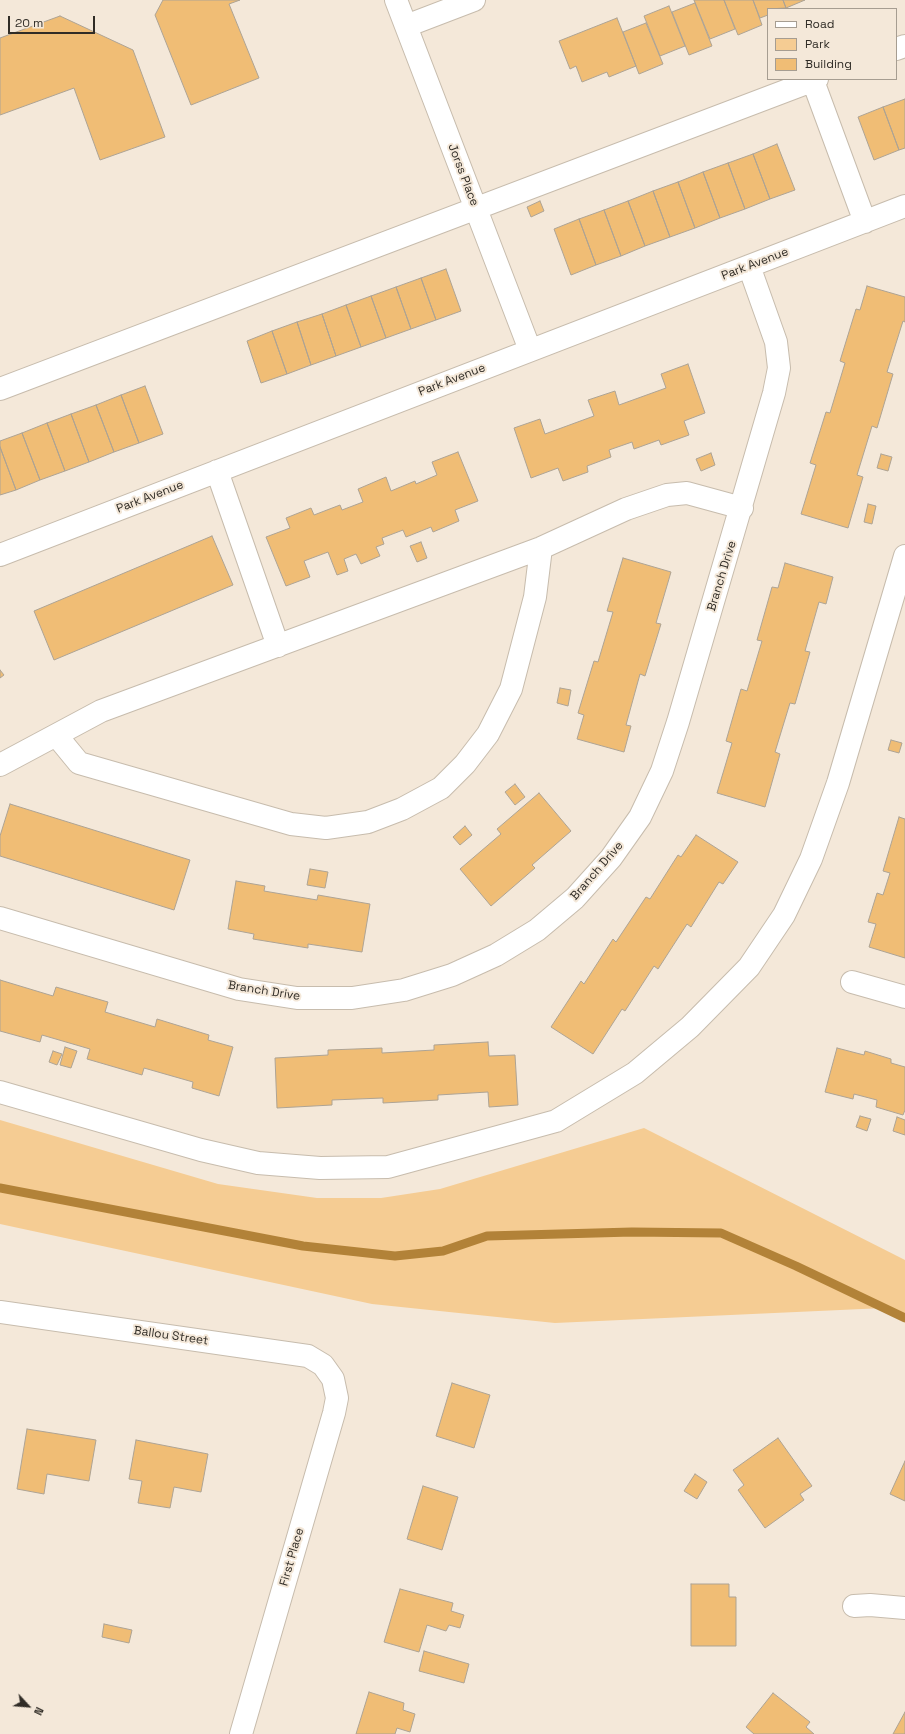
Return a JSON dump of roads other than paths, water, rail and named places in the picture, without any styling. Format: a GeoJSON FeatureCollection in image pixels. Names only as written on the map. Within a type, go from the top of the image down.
{"type":"FeatureCollection","features":[{"type":"Feature","properties":{"kind":"street","name":"Jorss Place"},"geometry":{"type":"LineString","coordinates":[[396,0],[530,350]]}},
{"type":"Feature","properties":{"kind":"street"},"geometry":{"type":"LineString","coordinates":[[406,26],[474,0]]}},
{"type":"Feature","properties":{"kind":"street"},"geometry":{"type":"LineString","coordinates":[[0,389],[815,80],[865,222]]}},
{"type":"Feature","properties":{"kind":"street","name":"Park Avenue"},"geometry":{"type":"LineString","coordinates":[[0,556],[905,206]]}},
{"type":"Feature","properties":{"kind":"street","name":"Branch Drive"},"geometry":{"type":"LineString","coordinates":[[0,918],[239,989],[297,998],[352,998],[404,990],[452,975],[496,955],[537,930],[575,898],[611,858],[640,817],[662,770],[678,722],[742,508],[774,393],[779,368],[776,342],[749,266]]}},
{"type":"Feature","properties":{"kind":"street"},"geometry":{"type":"LineString","coordinates":[[217,471],[278,646]]}},
{"type":"Feature","properties":{"kind":"street"},"geometry":{"type":"LineString","coordinates":[[0,765],[101,711],[541,548],[626,509],[667,495],[687,493],[742,508]]}},
{"type":"Feature","properties":{"kind":"street"},"geometry":{"type":"LineString","coordinates":[[56,735],[79,763],[291,824],[326,828],[368,822],[402,809],[441,788],[465,764],[488,734],[511,689],[535,597],[541,548]]}},
{"type":"Feature","properties":{"kind":"street"},"geometry":{"type":"LineString","coordinates":[[0,1092],[201,1150],[258,1163],[320,1168],[388,1167],[556,1121],[635,1073],[690,1027],[749,967],[784,915],[811,859],[838,783],[905,556]]}},
{"type":"Feature","properties":{"kind":"street"},"geometry":{"type":"LineString","coordinates":[[852,982],[905,997]]}},
{"type":"Feature","properties":{"kind":"street","name":"Ballou Street"},"geometry":{"type":"LineString","coordinates":[[0,1312],[308,1356],[323,1365],[333,1379]]}},
{"type":"Feature","properties":{"kind":"street","name":"First Place"},"geometry":{"type":"LineString","coordinates":[[241,1734],[334,1413],[337,1398],[333,1379]]}},
{"type":"Feature","properties":{"kind":"street"},"geometry":{"type":"LineString","coordinates":[[854,1606],[870,1605],[905,1608]]}},
{"type":"Feature","properties":{"kind":"waterway"},"geometry":{"type":"LineString","coordinates":[[0,1188],[303,1246],[395,1256],[443,1251],[487,1236],[632,1232],[721,1233],[796,1266],[905,1318]]}}]}
